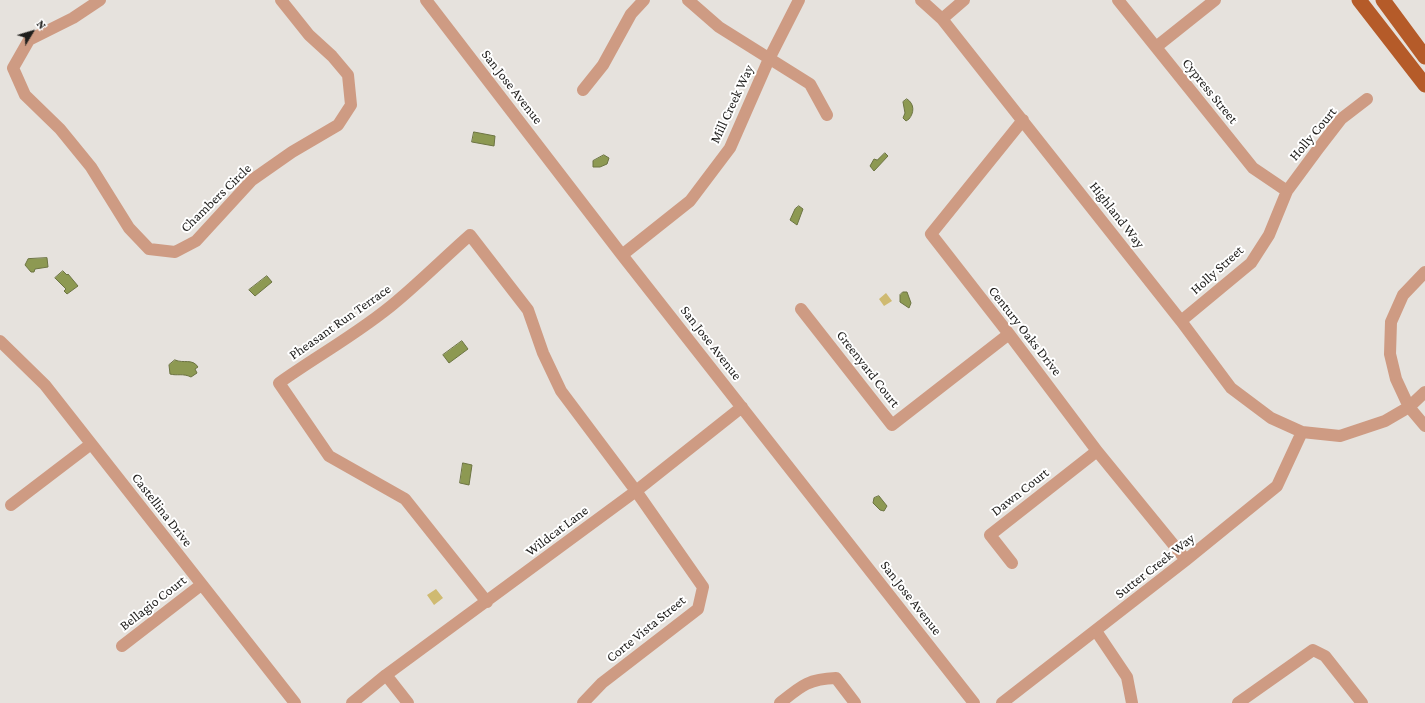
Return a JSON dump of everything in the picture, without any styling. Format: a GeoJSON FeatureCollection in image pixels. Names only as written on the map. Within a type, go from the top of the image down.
{"type":"FeatureCollection","features":[{"type":"Feature","properties":{"kind":"main road"},"geometry":{"type":"LineString","coordinates":[[1359,0],[1425,84]]}},
{"type":"Feature","properties":{"kind":"main road"},"geometry":{"type":"LineString","coordinates":[[1383,0],[1425,57]]}},
{"type":"Feature","properties":{"kind":"street","name":"Chambers Circle"},"geometry":{"type":"LineString","coordinates":[[100,0],[73,18],[29,40],[13,68],[25,95],[60,129],[91,167],[129,228],[149,249],[176,252],[196,241],[252,180],[292,152],[338,126],[351,105],[348,75],[332,56],[309,35],[283,1]]}},
{"type":"Feature","properties":{"kind":"street","name":"San Jose Avenue"},"geometry":{"type":"LineString","coordinates":[[426,0],[622,255],[974,703]]}},
{"type":"Feature","properties":{"kind":"street"},"geometry":{"type":"LineString","coordinates":[[583,90],[603,65],[631,14],[644,0]]}},
{"type":"Feature","properties":{"kind":"street"},"geometry":{"type":"LineString","coordinates":[[688,0],[719,27],[810,84],[827,115]]}},
{"type":"Feature","properties":{"kind":"street","name":"Mill Creek Way"},"geometry":{"type":"LineString","coordinates":[[622,255],[690,201],[730,148],[769,59],[799,0]]}},
{"type":"Feature","properties":{"kind":"street","name":"Highland Way"},"geometry":{"type":"LineString","coordinates":[[921,0],[942,19],[1023,120],[1181,321],[1231,388],[1271,418],[1302,432],[1340,436],[1385,421],[1409,407],[1425,392]]}},
{"type":"Feature","properties":{"kind":"street"},"geometry":{"type":"LineString","coordinates":[[942,19],[964,0]]}},
{"type":"Feature","properties":{"kind":"street","name":"Cypress Street"},"geometry":{"type":"LineString","coordinates":[[1118,0],[1253,168],[1287,191]]}},
{"type":"Feature","properties":{"kind":"street"},"geometry":{"type":"LineString","coordinates":[[1156,47],[1215,0]]}},
{"type":"Feature","properties":{"kind":"street","name":"Holly Court"},"geometry":{"type":"LineString","coordinates":[[1287,191],[1318,148],[1342,120],[1367,99]]}},
{"type":"Feature","properties":{"kind":"street","name":"Century Oaks Drive"},"geometry":{"type":"LineString","coordinates":[[1023,120],[931,234],[1010,334],[1098,451],[1186,560]]}},
{"type":"Feature","properties":{"kind":"street","name":"Holly Street"},"geometry":{"type":"LineString","coordinates":[[1181,321],[1251,263],[1269,235],[1287,191]]}},
{"type":"Feature","properties":{"kind":"street","name":"Pheasant Run Terrace"},"geometry":{"type":"LineString","coordinates":[[487,602],[404,499],[329,456],[279,383],[311,360],[349,337],[397,302],[470,235],[528,310],[543,353],[561,391],[636,491]]}},
{"type":"Feature","properties":{"kind":"street"},"geometry":{"type":"LineString","coordinates":[[1425,272],[1403,295],[1391,322],[1390,354],[1396,379],[1409,407],[1425,426]]}},
{"type":"Feature","properties":{"kind":"street","name":"Greenyard Court"},"geometry":{"type":"LineString","coordinates":[[802,309],[892,425],[1010,334]]}},
{"type":"Feature","properties":{"kind":"street","name":"Castellina Drive"},"geometry":{"type":"LineString","coordinates":[[0,341],[45,385],[201,585],[296,703]]}},
{"type":"Feature","properties":{"kind":"street","name":"Wildcat Lane"},"geometry":{"type":"LineString","coordinates":[[352,703],[386,675],[636,491],[742,407]]}},
{"type":"Feature","properties":{"kind":"street","name":"Sutter Creek Way"},"geometry":{"type":"LineString","coordinates":[[1002,703],[1186,560],[1277,486],[1302,432]]}},
{"type":"Feature","properties":{"kind":"street"},"geometry":{"type":"LineString","coordinates":[[11,505],[91,444]]}},
{"type":"Feature","properties":{"kind":"street","name":"Dawn Court"},"geometry":{"type":"LineString","coordinates":[[1012,563],[990,534],[1098,451]]}},
{"type":"Feature","properties":{"kind":"street","name":"Corte Vista Street"},"geometry":{"type":"LineString","coordinates":[[583,703],[602,683],[698,609],[703,587],[636,491]]}},
{"type":"Feature","properties":{"kind":"street","name":"Bellagio Court"},"geometry":{"type":"LineString","coordinates":[[122,646],[201,585]]}},
{"type":"Feature","properties":{"kind":"street"},"geometry":{"type":"LineString","coordinates":[[1096,631],[1127,677],[1132,703]]}},
{"type":"Feature","properties":{"kind":"street"},"geometry":{"type":"LineString","coordinates":[[1238,703],[1313,650],[1325,656],[1362,703]]}},
{"type":"Feature","properties":{"kind":"street"},"geometry":{"type":"LineString","coordinates":[[386,675],[408,703]]}},
{"type":"Feature","properties":{"kind":"street"},"geometry":{"type":"LineString","coordinates":[[780,703],[802,685],[814,680],[836,678],[855,703]]}},
{"type":"Feature","properties":{"kind":"shaded area"},"geometry":{"type":"Polygon","coordinates":[[[907,99],[911,103],[913,111],[911,117],[906,121],[903,118],[905,113],[903,102],[907,99]]]}},
{"type":"Feature","properties":{"kind":"shaded area"},"geometry":{"type":"Polygon","coordinates":[[[474,132],[495,136],[494,146],[472,142],[474,132]]]}},
{"type":"Feature","properties":{"kind":"shaded area"},"geometry":{"type":"Polygon","coordinates":[[[885,153],[888,156],[874,171],[870,166],[874,159],[877,160],[885,153]]]}},
{"type":"Feature","properties":{"kind":"shaded area"},"geometry":{"type":"Polygon","coordinates":[[[604,155],[609,158],[607,164],[600,167],[593,167],[593,161],[604,155]]]}},
{"type":"Feature","properties":{"kind":"shaded area"},"geometry":{"type":"Polygon","coordinates":[[[799,206],[803,209],[797,225],[790,220],[795,209],[799,206]]]}},
{"type":"Feature","properties":{"kind":"shaded area"},"geometry":{"type":"Polygon","coordinates":[[[47,258],[48,267],[35,269],[34,272],[31,272],[25,265],[28,259],[47,258]]]}},
{"type":"Feature","properties":{"kind":"shaded area"},"geometry":{"type":"Polygon","coordinates":[[[63,271],[67,275],[68,274],[78,286],[67,294],[64,291],[66,289],[55,278],[63,271]]]}},
{"type":"Feature","properties":{"kind":"shaded area"},"geometry":{"type":"Polygon","coordinates":[[[267,276],[272,282],[255,296],[249,290],[267,276]]]}},
{"type":"Feature","properties":{"kind":"shaded area"},"geometry":{"type":"Polygon","coordinates":[[[903,292],[907,292],[911,303],[909,308],[900,302],[900,295],[903,292]]]}},
{"type":"Feature","properties":{"kind":"shaded area"},"geometry":{"type":"Polygon","coordinates":[[[462,341],[468,349],[449,363],[443,355],[462,341]]]}},
{"type":"Feature","properties":{"kind":"shaded area"},"geometry":{"type":"Polygon","coordinates":[[[175,360],[196,364],[198,367],[195,369],[197,373],[191,377],[170,374],[169,365],[175,360]]]}},
{"type":"Feature","properties":{"kind":"shaded area"},"geometry":{"type":"Polygon","coordinates":[[[463,463],[472,465],[469,485],[460,483],[463,463]]]}},
{"type":"Feature","properties":{"kind":"shaded area"},"geometry":{"type":"Polygon","coordinates":[[[879,496],[887,506],[884,511],[880,510],[873,503],[874,498],[879,496]]]}},
{"type":"Feature","properties":{"kind":"building"},"geometry":{"type":"Polygon","coordinates":[[[886,293],[892,301],[884,306],[879,299],[886,293]]]}},
{"type":"Feature","properties":{"kind":"building"},"geometry":{"type":"Polygon","coordinates":[[[436,589],[443,598],[434,605],[427,595],[436,589]]]}}]}
